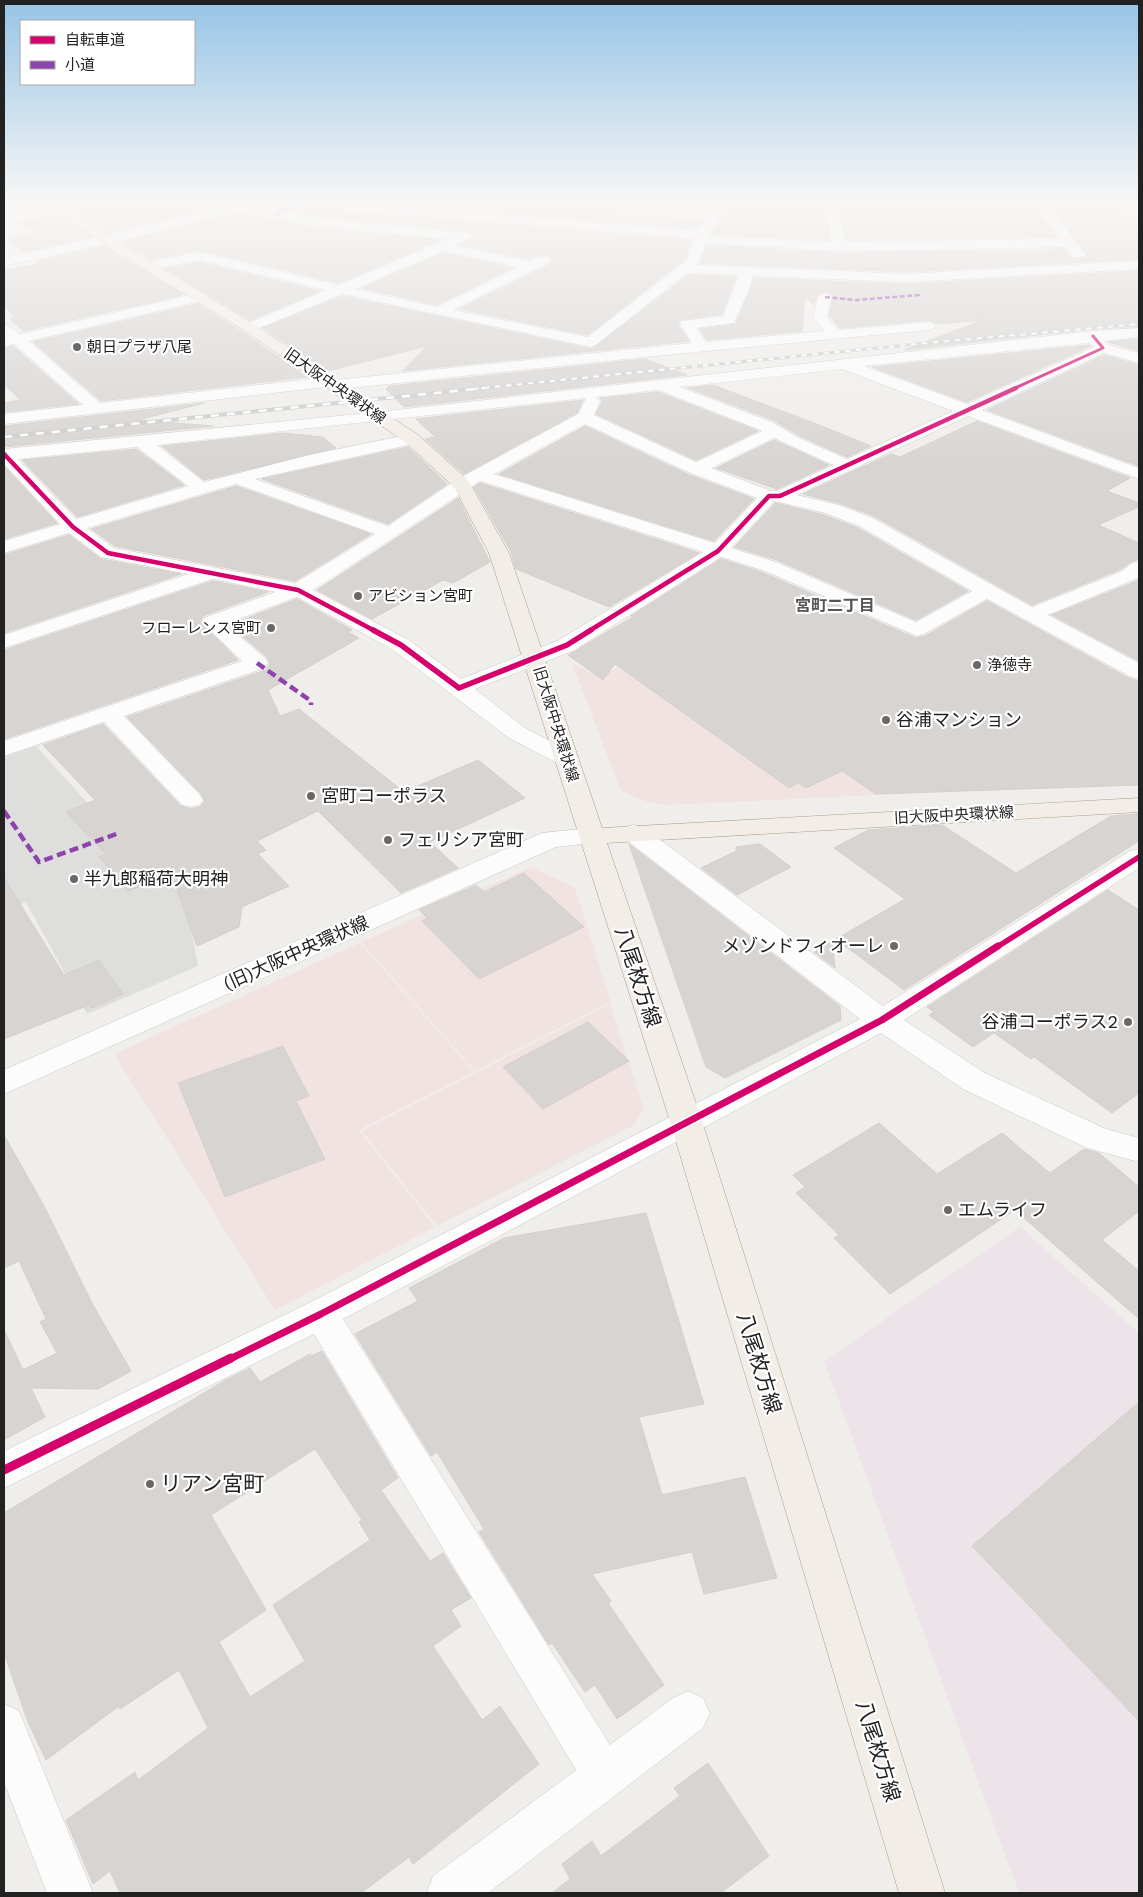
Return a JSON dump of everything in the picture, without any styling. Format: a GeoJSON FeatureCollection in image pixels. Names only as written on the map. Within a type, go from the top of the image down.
{"type":"FeatureCollection","features":[{"type":"Feature","properties":{"kind":"main road","name":"旧大阪中央環状線"},"geometry":{"type":"LineString","coordinates":[[191,292],[250,328],[471,480],[499,553],[535,658],[591,836],[1139,805]]}},
{"type":"Feature","properties":{"kind":"main road","name":"八尾枚方線"},"geometry":{"type":"LineString","coordinates":[[591,836],[686,1121],[922,1893]]}},
{"type":"Feature","properties":{"kind":"street"},"geometry":{"type":"LineString","coordinates":[[250,328],[339,292]]}},
{"type":"Feature","properties":{"kind":"street"},"geometry":{"type":"LineString","coordinates":[[350,292],[439,312],[591,342],[630,353]]}},
{"type":"Feature","properties":{"kind":"street"},"geometry":{"type":"LineString","coordinates":[[439,312],[480,292]]}},
{"type":"Feature","properties":{"kind":"street"},"geometry":{"type":"LineString","coordinates":[[591,342],[656,292]]}},
{"type":"Feature","properties":{"kind":"street"},"geometry":{"type":"LineString","coordinates":[[703,348],[688,324],[729,320],[741,292]]}},
{"type":"Feature","properties":{"kind":"street"},"geometry":{"type":"LineString","coordinates":[[10,340],[200,297]]}},
{"type":"Feature","properties":{"kind":"street"},"geometry":{"type":"LineString","coordinates":[[825,297],[820,317],[836,336]]}},
{"type":"Feature","properties":{"kind":"street"},"geometry":{"type":"LineString","coordinates":[[4,419],[630,353],[703,348],[930,326]]}},
{"type":"Feature","properties":{"kind":"street"},"geometry":{"type":"LineString","coordinates":[[4,328],[10,340],[97,409]]}},
{"type":"Feature","properties":{"kind":"street"},"geometry":{"type":"LineString","coordinates":[[4,454],[379,417],[842,364],[1098,342],[1139,333]]}},
{"type":"Feature","properties":{"kind":"street"},"geometry":{"type":"LineString","coordinates":[[459,688],[568,645],[718,551],[774,496],[967,410],[1098,342],[1139,358]]}},
{"type":"Feature","properties":{"kind":"street"},"geometry":{"type":"LineString","coordinates":[[652,352],[676,383]]}},
{"type":"Feature","properties":{"kind":"street"},"geometry":{"type":"LineString","coordinates":[[842,364],[1139,474]]}},
{"type":"Feature","properties":{"kind":"street"},"geometry":{"type":"LineString","coordinates":[[658,385],[774,430],[791,441],[847,465]]}},
{"type":"Feature","properties":{"kind":"street"},"geometry":{"type":"LineString","coordinates":[[4,749],[257,663],[211,622],[298,590],[471,480],[584,418],[593,402],[590,392]]}},
{"type":"Feature","properties":{"kind":"street"},"geometry":{"type":"LineString","coordinates":[[584,418],[696,469],[774,496],[832,509],[866,522],[987,591],[1139,672]]}},
{"type":"Feature","properties":{"kind":"street"},"geometry":{"type":"LineString","coordinates":[[696,469],[774,430]]}},
{"type":"Feature","properties":{"kind":"street"},"geometry":{"type":"LineString","coordinates":[[4,547],[200,487],[362,448],[412,439]]}},
{"type":"Feature","properties":{"kind":"street"},"geometry":{"type":"LineString","coordinates":[[141,441],[200,487]]}},
{"type":"Feature","properties":{"kind":"street"},"geometry":{"type":"LineString","coordinates":[[4,454],[73,527],[108,553],[298,590],[401,645],[517,733],[567,759]]}},
{"type":"Feature","properties":{"kind":"street"},"geometry":{"type":"LineString","coordinates":[[236,478],[390,533]]}},
{"type":"Feature","properties":{"kind":"street"},"geometry":{"type":"LineString","coordinates":[[471,480],[769,566],[918,630],[987,591]]}},
{"type":"Feature","properties":{"kind":"street"},"geometry":{"type":"LineString","coordinates":[[1032,614],[1129,575],[1139,567]]}},
{"type":"Feature","properties":{"kind":"street"},"geometry":{"type":"LineString","coordinates":[[4,642],[210,573]]}},
{"type":"Feature","properties":{"kind":"street"},"geometry":{"type":"LineString","coordinates":[[108,713],[191,800]]}},
{"type":"Feature","properties":{"kind":"street"},"geometry":{"type":"LineString","coordinates":[[634,833],[882,1020],[974,1081],[1098,1139],[1139,1150]]}},
{"type":"Feature","properties":{"kind":"street","name":"(旧)大阪中央環状線"},"geometry":{"type":"LineString","coordinates":[[4,1083],[551,839],[591,836]]}},
{"type":"Feature","properties":{"kind":"street"},"geometry":{"type":"LineString","coordinates":[[4,1470],[322,1314],[686,1121],[882,1020],[1139,857]]}},
{"type":"Feature","properties":{"kind":"street"},"geometry":{"type":"LineString","coordinates":[[322,1314],[604,1776]]}},
{"type":"Feature","properties":{"kind":"street"},"geometry":{"type":"LineString","coordinates":[[450,1893],[688,1713]]}},
{"type":"Feature","properties":{"kind":"street"},"geometry":{"type":"LineString","coordinates":[[4,1726],[70,1893]]}},
{"type":"Feature","properties":{"kind":"shaded area"},"geometry":{"type":"Polygon","coordinates":[[[648,648],[962,791],[668,805],[648,802],[621,791],[572,663],[600,678],[648,648]]]}},
{"type":"Feature","properties":{"kind":"shaded area"},"geometry":{"type":"Polygon","coordinates":[[[36,746],[121,840],[184,889],[198,966],[87,1014],[26,902],[4,910],[4,757],[36,746]]]}},
{"type":"Feature","properties":{"kind":"shaded area"},"geometry":{"type":"Polygon","coordinates":[[[531,867],[575,888],[611,1002],[475,1071],[361,942],[531,867]]]}},
{"type":"Feature","properties":{"kind":"shaded area"},"geometry":{"type":"Polygon","coordinates":[[[360,943],[474,1072],[359,1130],[435,1227],[275,1310],[114,1054],[360,943]]]}},
{"type":"Feature","properties":{"kind":"shaded area"},"geometry":{"type":"Polygon","coordinates":[[[610,1004],[644,1108],[634,1125],[437,1226],[362,1131],[610,1004]]]}},
{"type":"Feature","properties":{"kind":"shaded area"},"geometry":{"type":"Polygon","coordinates":[[[1020,1227],[1139,1333],[1139,1893],[1019,1893],[824,1361],[1020,1227]]]}},
{"type":"Feature","properties":{"kind":"building"},"geometry":{"type":"Polygon","coordinates":[[[4,292],[177,292],[183,295],[23,331],[10,319],[16,318],[4,307],[4,292]]]}},
{"type":"Feature","properties":{"kind":"building"},"geometry":{"type":"Polygon","coordinates":[[[204,292],[319,292],[251,320],[204,292]]]}},
{"type":"Feature","properties":{"kind":"building"},"geometry":{"type":"Polygon","coordinates":[[[377,292],[464,292],[437,305],[377,292]]]}},
{"type":"Feature","properties":{"kind":"building"},"geometry":{"type":"Polygon","coordinates":[[[495,292],[643,292],[588,335],[459,309],[495,292]]]}},
{"type":"Feature","properties":{"kind":"building"},"geometry":{"type":"Polygon","coordinates":[[[667,292],[731,292],[722,314],[680,320],[678,325],[689,341],[403,371],[427,346],[327,371],[263,328],[342,296],[592,349],[667,292]]]}},
{"type":"Feature","properties":{"kind":"building"},"geometry":{"type":"Polygon","coordinates":[[[749,292],[823,292],[816,297],[814,305],[805,296],[802,331],[707,340],[700,329],[736,324],[749,292]]]}},
{"type":"Feature","properties":{"kind":"building"},"geometry":{"type":"Polygon","coordinates":[[[825,292],[1139,292],[1139,326],[1093,329],[904,350],[983,320],[937,324],[930,320],[840,328],[829,316],[834,296],[825,292]]]}},
{"type":"Feature","properties":{"kind":"building"},"geometry":{"type":"Polygon","coordinates":[[[197,304],[244,333],[307,377],[101,401],[33,342],[197,304]]]}},
{"type":"Feature","properties":{"kind":"building"},"geometry":{"type":"Polygon","coordinates":[[[1139,339],[1139,351],[1108,342],[1139,339]]]}},
{"type":"Feature","properties":{"kind":"building"},"geometry":{"type":"Polygon","coordinates":[[[13,346],[79,404],[4,412],[4,403],[20,400],[4,384],[4,348],[13,346]]]}},
{"type":"Feature","properties":{"kind":"building"},"geometry":{"type":"Polygon","coordinates":[[[1091,346],[967,402],[872,367],[1091,346]]]}},
{"type":"Feature","properties":{"kind":"building"},"geometry":{"type":"Polygon","coordinates":[[[1104,355],[1139,365],[1139,466],[987,410],[1104,355]]]}},
{"type":"Feature","properties":{"kind":"building"},"geometry":{"type":"Polygon","coordinates":[[[645,359],[687,375],[404,407],[386,389],[389,386],[645,359]]]}},
{"type":"Feature","properties":{"kind":"building"},"geometry":{"type":"Polygon","coordinates":[[[713,385],[871,446],[847,457],[798,435],[773,420],[688,388],[713,385]]]}},
{"type":"Feature","properties":{"kind":"building"},"geometry":{"type":"Polygon","coordinates":[[[658,392],[758,431],[696,460],[596,414],[602,402],[600,398],[658,392]]]}},
{"type":"Feature","properties":{"kind":"building"},"geometry":{"type":"Polygon","coordinates":[[[583,400],[577,413],[464,474],[425,439],[435,437],[416,419],[583,400]]]}},
{"type":"Feature","properties":{"kind":"building"},"geometry":{"type":"Polygon","coordinates":[[[204,403],[138,420],[213,426],[4,447],[4,426],[204,403]]]}},
{"type":"Feature","properties":{"kind":"building"},"geometry":{"type":"Polygon","coordinates":[[[977,421],[1130,478],[1107,491],[1139,503],[1139,507],[1098,525],[1139,543],[1139,559],[1121,569],[1032,605],[874,516],[839,503],[803,494],[891,454],[900,457],[977,421]]]}},
{"type":"Feature","properties":{"kind":"building"},"geometry":{"type":"Polygon","coordinates":[[[585,426],[689,475],[754,499],[714,541],[499,474],[585,426]]]}},
{"type":"Feature","properties":{"kind":"building"},"geometry":{"type":"Polygon","coordinates":[[[283,433],[323,437],[336,448],[204,480],[162,446],[283,433]]]}},
{"type":"Feature","properties":{"kind":"building"},"geometry":{"type":"Polygon","coordinates":[[[774,440],[829,465],[777,489],[716,468],[774,440]]]}},
{"type":"Feature","properties":{"kind":"building"},"geometry":{"type":"Polygon","coordinates":[[[408,447],[447,484],[388,524],[262,479],[408,447]]]}},
{"type":"Feature","properties":{"kind":"building"},"geometry":{"type":"Polygon","coordinates":[[[136,449],[184,485],[77,517],[22,460],[136,449]]]}},
{"type":"Feature","properties":{"kind":"building"},"geometry":{"type":"Polygon","coordinates":[[[4,466],[57,523],[4,539],[4,466]]]}},
{"type":"Feature","properties":{"kind":"building"},"geometry":{"type":"Polygon","coordinates":[[[480,483],[699,553],[609,607],[516,569],[511,552],[474,487],[480,483]]]}},
{"type":"Feature","properties":{"kind":"building"},"geometry":{"type":"Polygon","coordinates":[[[236,486],[371,534],[295,581],[115,546],[91,529],[236,486]]]}},
{"type":"Feature","properties":{"kind":"building"},"geometry":{"type":"Polygon","coordinates":[[[458,498],[490,562],[453,583],[443,580],[372,619],[317,590],[458,498]]]}},
{"type":"Feature","properties":{"kind":"building"},"geometry":{"type":"Polygon","coordinates":[[[775,503],[824,515],[858,528],[968,591],[916,620],[777,560],[734,547],[775,503]]]}},
{"type":"Feature","properties":{"kind":"building"},"geometry":{"type":"Polygon","coordinates":[[[69,535],[101,559],[181,574],[4,633],[4,555],[69,535]]]}},
{"type":"Feature","properties":{"kind":"building"},"geometry":{"type":"Polygon","coordinates":[[[721,559],[761,572],[916,638],[925,636],[987,601],[1130,679],[1139,681],[1139,785],[876,794],[842,771],[806,788],[798,783],[789,788],[615,664],[603,680],[568,655],[633,617],[631,616],[721,559]]]}},
{"type":"Feature","properties":{"kind":"building"},"geometry":{"type":"Polygon","coordinates":[[[1139,579],[1139,661],[1052,615],[1137,581],[1139,579]]]}},
{"type":"Feature","properties":{"kind":"building"},"geometry":{"type":"Polygon","coordinates":[[[213,581],[268,592],[203,616],[200,621],[238,660],[4,739],[4,650],[213,581]]]}},
{"type":"Feature","properties":{"kind":"building"},"geometry":{"type":"Polygon","coordinates":[[[297,599],[352,630],[348,632],[359,638],[268,690],[280,716],[299,709],[404,792],[478,760],[525,798],[430,842],[458,868],[401,893],[318,811],[257,841],[266,850],[258,854],[289,886],[242,907],[239,927],[197,946],[171,873],[129,891],[99,857],[106,854],[66,812],[95,800],[43,745],[103,724],[181,806],[191,809],[200,807],[205,801],[201,794],[127,717],[266,670],[270,664],[267,657],[229,625],[297,599]]]}},
{"type":"Feature","properties":{"kind":"building"},"geometry":{"type":"Polygon","coordinates":[[[1139,814],[1139,841],[904,990],[836,939],[905,899],[834,848],[868,830],[942,825],[1016,873],[1111,816],[1139,814]]]}},
{"type":"Feature","properties":{"kind":"building"},"geometry":{"type":"Polygon","coordinates":[[[629,844],[840,1006],[841,1020],[725,1078],[706,1067],[629,844]]]}},
{"type":"Feature","properties":{"kind":"building"},"geometry":{"type":"Polygon","coordinates":[[[760,844],[791,867],[737,895],[701,868],[736,851],[736,847],[760,844]]]}},
{"type":"Feature","properties":{"kind":"building"},"geometry":{"type":"Polygon","coordinates":[[[524,873],[584,927],[479,979],[422,921],[427,918],[419,910],[476,885],[484,892],[524,873]]]}},
{"type":"Feature","properties":{"kind":"building"},"geometry":{"type":"Polygon","coordinates":[[[4,878],[64,975],[99,960],[123,994],[92,1008],[89,1005],[4,1039],[4,878]]]}},
{"type":"Feature","properties":{"kind":"building"},"geometry":{"type":"Polygon","coordinates":[[[1108,890],[1139,910],[1139,1093],[1112,1113],[1034,1057],[1031,1059],[994,1033],[973,1047],[929,1015],[934,1012],[927,1007],[1108,890]]]}},
{"type":"Feature","properties":{"kind":"building"},"geometry":{"type":"Polygon","coordinates":[[[832,942],[835,968],[814,952],[832,942]]]}},
{"type":"Feature","properties":{"kind":"building"},"geometry":{"type":"Polygon","coordinates":[[[588,1022],[629,1061],[543,1109],[503,1067],[588,1022]]]}},
{"type":"Feature","properties":{"kind":"building"},"geometry":{"type":"Polygon","coordinates":[[[283,1046],[309,1096],[296,1101],[325,1159],[225,1197],[178,1083],[283,1046]]]}},
{"type":"Feature","properties":{"kind":"building"},"geometry":{"type":"Polygon","coordinates":[[[879,1123],[937,1174],[1002,1133],[1050,1173],[1084,1149],[1099,1153],[1139,1187],[1139,1211],[1102,1240],[1139,1271],[1139,1319],[1015,1210],[890,1294],[834,1238],[839,1235],[796,1193],[805,1187],[793,1175],[879,1123]]]}},
{"type":"Feature","properties":{"kind":"building"},"geometry":{"type":"Polygon","coordinates":[[[4,1135],[44,1206],[93,1305],[131,1371],[98,1389],[31,1388],[45,1417],[4,1440],[4,1330],[23,1370],[57,1353],[40,1322],[46,1319],[19,1261],[4,1268],[4,1135]]]}},
{"type":"Feature","properties":{"kind":"building"},"geometry":{"type":"Polygon","coordinates":[[[646,1213],[704,1404],[639,1417],[662,1495],[745,1477],[777,1578],[704,1594],[692,1552],[592,1574],[611,1601],[608,1603],[664,1685],[617,1719],[595,1685],[585,1692],[552,1643],[549,1645],[479,1532],[484,1529],[437,1452],[431,1456],[355,1334],[418,1301],[409,1288],[504,1238],[646,1213]]]}},
{"type":"Feature","properties":{"kind":"building"},"geometry":{"type":"Polygon","coordinates":[[[322,1351],[398,1478],[381,1490],[430,1561],[443,1553],[471,1598],[451,1610],[461,1626],[433,1646],[482,1720],[500,1706],[539,1764],[413,1864],[409,1857],[361,1893],[120,1893],[110,1871],[93,1884],[66,1820],[135,1772],[138,1780],[208,1728],[179,1670],[120,1709],[119,1706],[46,1760],[28,1722],[4,1653],[4,1513],[224,1381],[250,1368],[260,1382],[310,1354],[311,1356],[322,1351]],[[315,1449],[211,1515],[266,1610],[219,1642],[250,1697],[305,1661],[273,1605],[370,1540],[359,1522],[362,1520],[315,1449]]]}},
{"type":"Feature","properties":{"kind":"building"},"geometry":{"type":"Polygon","coordinates":[[[1139,1402],[1139,1721],[972,1546],[1139,1402]]]}},
{"type":"Feature","properties":{"kind":"building"},"geometry":{"type":"Polygon","coordinates":[[[708,1763],[769,1856],[721,1893],[552,1893],[570,1879],[562,1864],[592,1841],[601,1856],[680,1796],[674,1788],[708,1763]]]}},
{"type":"Feature","properties":{"kind":"railway"},"geometry":{"type":"LineString","coordinates":[[473,389],[916,344],[1139,324]]}},
{"type":"Feature","properties":{"kind":"railway"},"geometry":{"type":"LineString","coordinates":[[4,437],[485,388]]}},
{"type":"Feature","properties":{"kind":"marked path"},"geometry":{"type":"LineString","coordinates":[[825,297],[856,300],[920,295]]}},
{"type":"Feature","properties":{"kind":"marked path"},"geometry":{"type":"LineString","coordinates":[[257,663],[311,701],[311,705]]}},
{"type":"Feature","properties":{"kind":"marked path"},"geometry":{"type":"LineString","coordinates":[[4,811],[39,862],[119,833]]}},
{"type":"Feature","properties":{"kind":"cycle path"},"geometry":{"type":"LineString","coordinates":[[4,454],[73,527],[108,553],[298,590],[401,645],[459,688],[567,645],[718,551],[769,496],[780,496],[1103,348],[1093,336]]}},
{"type":"Feature","properties":{"kind":"cycle path"},"geometry":{"type":"LineString","coordinates":[[4,1470],[321,1314],[882,1020],[1139,857]]}},
{"type":"Feature","properties":{"kind":"place","name":"朝日プラザ八尾"},"geometry":{"type":"Point","coordinates":[77,347]}},
{"type":"Feature","properties":{"kind":"place","name":"アビション宮町"},"geometry":{"type":"Point","coordinates":[358,596]}},
{"type":"Feature","properties":{"kind":"place","name":"フローレンス宮町"},"geometry":{"type":"Point","coordinates":[271,628]}},
{"type":"Feature","properties":{"kind":"place","name":"浄徳寺"},"geometry":{"type":"Point","coordinates":[977,665]}},
{"type":"Feature","properties":{"kind":"place","name":"谷浦マンション"},"geometry":{"type":"Point","coordinates":[886,720]}},
{"type":"Feature","properties":{"kind":"place","name":"宮町コーポラス"},"geometry":{"type":"Point","coordinates":[311,796]}},
{"type":"Feature","properties":{"kind":"place","name":"フェリシア宮町"},"geometry":{"type":"Point","coordinates":[388,840]}},
{"type":"Feature","properties":{"kind":"place","name":"半九郎稲荷大明神"},"geometry":{"type":"Point","coordinates":[74,879]}},
{"type":"Feature","properties":{"kind":"place","name":"メゾンドフィオーレ"},"geometry":{"type":"Point","coordinates":[894,946]}},
{"type":"Feature","properties":{"kind":"place","name":"谷浦コーポラス2"},"geometry":{"type":"Point","coordinates":[1128,1022]}},
{"type":"Feature","properties":{"kind":"place","name":"エムライフ"},"geometry":{"type":"Point","coordinates":[948,1210]}},
{"type":"Feature","properties":{"kind":"place","name":"リアン宮町"},"geometry":{"type":"Point","coordinates":[150,1484]}},
{"type":"Feature","properties":{"kind":"district","name":"宮町二丁目"},"geometry":{"type":"Point","coordinates":[835,605]}}]}
